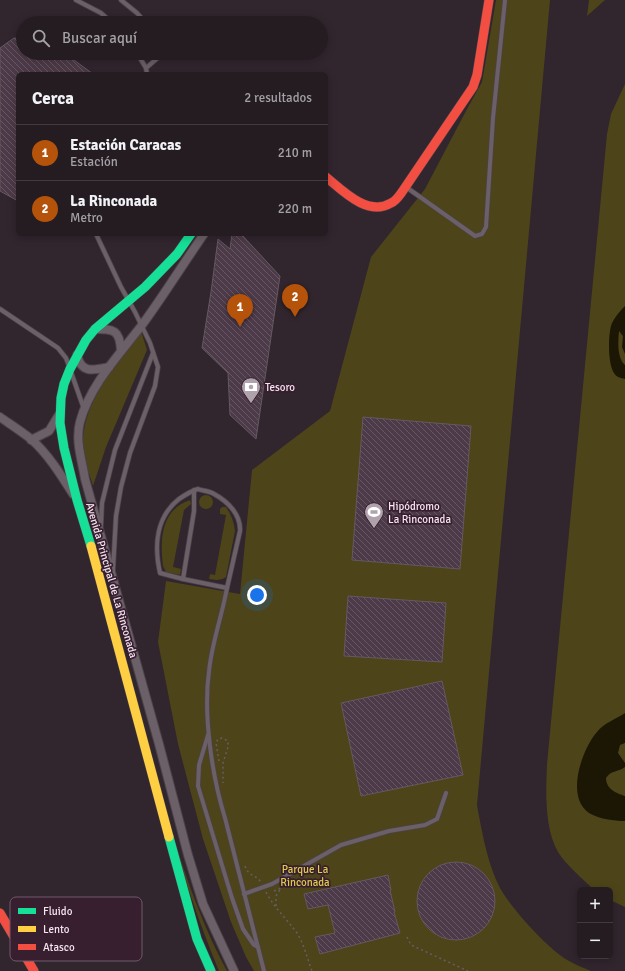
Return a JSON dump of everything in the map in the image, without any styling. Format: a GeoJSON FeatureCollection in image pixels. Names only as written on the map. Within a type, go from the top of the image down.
{"type":"FeatureCollection","features":[{"type":"Feature","properties":{"kind":"street"},"geometry":{"type":"LineString","coordinates":[[328,179],[356,201],[379,208],[392,203],[406,187],[473,87],[478,70],[489,0]]}},
{"type":"Feature","properties":{"kind":"street","name":"Avenida Principal de La Rinconada"},"geometry":{"type":"LineString","coordinates":[[190,236],[177,254],[145,287],[95,329],[86,340],[70,369],[61,398],[60,423],[64,448],[99,573],[187,904],[197,939],[211,971]]}},
{"type":"Feature","properties":{"kind":"street","name":"Avenida Principal de La Rinconada"},"geometry":{"type":"LineString","coordinates":[[203,236],[142,325],[120,351],[89,398],[80,423],[78,435],[85,479],[159,744],[188,855],[203,904],[234,971]]}},
{"type":"Feature","properties":{"kind":"street"},"geometry":{"type":"LineString","coordinates":[[95,329],[108,328],[113,331],[117,335],[120,342],[120,351]]}},
{"type":"Feature","properties":{"kind":"street"},"geometry":{"type":"LineString","coordinates":[[77,355],[78,361],[82,367],[95,370],[109,367]]}},
{"type":"Feature","properties":{"kind":"street"},"geometry":{"type":"LineString","coordinates":[[31,440],[49,431],[60,412]]}},
{"type":"Feature","properties":{"kind":"street"},"geometry":{"type":"LineString","coordinates":[[0,417],[31,440],[56,468],[78,500]]}},
{"type":"Feature","properties":{"kind":"street"},"geometry":{"type":"LineString","coordinates":[[0,913],[10,930]]}},
{"type":"Feature","properties":{"kind":"street"},"geometry":{"type":"LineString","coordinates":[[28,961],[34,971]]}},
{"type":"Feature","properties":{"kind":"lane"},"geometry":{"type":"LineString","coordinates":[[76,0],[104,16]]}},
{"type":"Feature","properties":{"kind":"lane"},"geometry":{"type":"LineString","coordinates":[[121,0],[140,16]]}},
{"type":"Feature","properties":{"kind":"lane"},"geometry":{"type":"LineString","coordinates":[[406,187],[475,236],[482,234],[486,227],[493,118],[505,0]]}},
{"type":"Feature","properties":{"kind":"lane"},"geometry":{"type":"LineString","coordinates":[[141,60],[147,72]]}},
{"type":"Feature","properties":{"kind":"lane"},"geometry":{"type":"LineString","coordinates":[[146,68],[155,60]]}},
{"type":"Feature","properties":{"kind":"lane"},"geometry":{"type":"LineString","coordinates":[[97,236],[121,287],[142,325],[158,367],[155,386],[130,453],[118,501],[113,579]]}},
{"type":"Feature","properties":{"kind":"lane"},"geometry":{"type":"LineString","coordinates":[[0,309],[58,348],[66,358],[84,410]]}},
{"type":"Feature","properties":{"kind":"lane"},"geometry":{"type":"LineString","coordinates":[[100,532],[102,503],[115,450],[153,352]]}},
{"type":"Feature","properties":{"kind":"lane"},"geometry":{"type":"LineString","coordinates":[[183,579],[194,511],[194,490]]}},
{"type":"Feature","properties":{"kind":"lane"},"geometry":{"type":"LineString","coordinates":[[227,588],[160,573],[157,556],[158,532],[163,517],[173,504],[194,490],[213,493],[231,506],[241,524],[223,609],[214,639],[208,672],[207,715],[208,734],[219,799],[264,971]]}},
{"type":"Feature","properties":{"kind":"lane"},"geometry":{"type":"LineString","coordinates":[[208,734],[199,765],[198,786],[243,929],[254,945],[258,947]]}},
{"type":"Feature","properties":{"kind":"lane"},"geometry":{"type":"LineString","coordinates":[[244,894],[263,887],[341,846],[389,831],[425,825],[437,818],[446,793]]}},
{"type":"Feature","properties":{"kind":"path"},"geometry":{"type":"LineString","coordinates":[[219,762],[216,743],[218,739],[222,738],[228,741],[222,773]]}},
{"type":"Feature","properties":{"kind":"path"},"geometry":{"type":"LineString","coordinates":[[220,767],[224,786]]}},
{"type":"Feature","properties":{"kind":"path"},"geometry":{"type":"LineString","coordinates":[[244,864],[251,875],[257,876],[276,909],[296,932],[301,940],[312,971]]}},
{"type":"Feature","properties":{"kind":"path"},"geometry":{"type":"LineString","coordinates":[[266,892],[281,888],[276,899],[276,909]]}},
{"type":"Feature","properties":{"kind":"path"},"geometry":{"type":"LineString","coordinates":[[407,936],[411,944],[468,971]]}},
{"type":"Feature","properties":{"kind":"green space","name":"Hipódromo La Rinconada"},"geometry":{"type":"Polygon","coordinates":[[[496,0],[550,0],[477,805],[483,838],[493,872],[503,893],[524,920],[552,948],[569,961],[591,971],[254,971],[246,957],[231,922],[203,839],[178,744],[158,642],[166,581],[240,594],[252,470],[330,411],[371,257],[425,189],[482,82],[496,0]]]}},
{"type":"Feature","properties":{"kind":"green space"},"geometry":{"type":"Polygon","coordinates":[[[589,0],[605,0],[587,16],[589,0]]]}},
{"type":"Feature","properties":{"kind":"green space"},"geometry":{"type":"Polygon","coordinates":[[[625,84],[625,907],[613,901],[613,887],[591,887],[570,867],[558,852],[550,832],[546,786],[607,134],[611,114],[625,84]]]}},
{"type":"Feature","properties":{"kind":"green space"},"geometry":{"type":"Polygon","coordinates":[[[141,331],[147,350],[106,447],[93,486],[83,449],[84,429],[88,413],[112,370],[141,331]]]}},
{"type":"Feature","properties":{"kind":"green space"},"geometry":{"type":"Polygon","coordinates":[[[206,495],[211,497],[213,502],[211,507],[206,509],[201,507],[199,502],[201,497],[206,495]]]}},
{"type":"Feature","properties":{"kind":"green space"},"geometry":{"type":"Polygon","coordinates":[[[190,500],[191,504],[184,510],[173,567],[181,569],[180,575],[166,572],[163,566],[162,556],[162,537],[164,527],[167,519],[173,511],[180,505],[190,500]]]}},
{"type":"Feature","properties":{"kind":"green space"},"geometry":{"type":"Polygon","coordinates":[[[222,507],[226,507],[229,512],[235,531],[226,577],[220,580],[213,580],[209,579],[210,574],[215,575],[226,515],[220,514],[220,509],[222,507]]]}},
{"type":"Feature","properties":{"kind":"green space"},"geometry":{"type":"Polygon","coordinates":[[[174,840],[204,923],[227,971],[219,971],[194,906],[174,840]]]}},
{"type":"Feature","properties":{"kind":"shaded area"},"geometry":{"type":"Polygon","coordinates":[[[625,306],[625,354],[622,347],[623,336],[619,331],[618,344],[619,354],[625,365],[625,379],[616,375],[612,369],[609,343],[612,323],[625,306]]]}},
{"type":"Feature","properties":{"kind":"shaded area"},"geometry":{"type":"Polygon","coordinates":[[[625,713],[625,743],[620,745],[618,753],[625,763],[625,767],[613,772],[606,778],[606,782],[610,788],[625,796],[625,821],[616,821],[597,817],[589,813],[582,806],[578,796],[578,773],[586,750],[597,732],[610,721],[625,713]]]}},
{"type":"Feature","properties":{"kind":"building"},"geometry":{"type":"Polygon","coordinates":[[[14,38],[16,38],[16,60],[74,60],[90,72],[16,72],[16,200],[0,191],[0,48],[14,38]]]}},
{"type":"Feature","properties":{"kind":"building"},"geometry":{"type":"Polygon","coordinates":[[[232,236],[243,236],[280,276],[256,439],[230,415],[228,373],[202,348],[218,239],[230,249],[232,236]]]}},
{"type":"Feature","properties":{"kind":"building"},"geometry":{"type":"Polygon","coordinates":[[[363,417],[471,426],[460,569],[352,560],[363,417]]]}},
{"type":"Feature","properties":{"kind":"building"},"geometry":{"type":"Polygon","coordinates":[[[348,596],[446,603],[442,662],[344,656],[348,596]]]}},
{"type":"Feature","properties":{"kind":"building"},"geometry":{"type":"Polygon","coordinates":[[[442,681],[463,775],[361,796],[341,703],[442,681]]]}},
{"type":"Feature","properties":{"kind":"building"},"geometry":{"type":"Polygon","coordinates":[[[456,862],[471,865],[484,873],[492,886],[495,901],[492,916],[484,929],[471,937],[456,940],[441,937],[428,929],[420,916],[417,901],[420,886],[428,873],[441,865],[456,862]]]}},
{"type":"Feature","properties":{"kind":"building"},"geometry":{"type":"Polygon","coordinates":[[[388,875],[394,912],[400,933],[320,954],[315,937],[335,933],[328,905],[308,909],[304,894],[388,875]]]}},
{"type":"Feature","properties":{"kind":"traffic: fast"},"geometry":{"type":"LineString","coordinates":[[91,546],[77,500],[64,448],[60,423],[61,398],[64,384],[70,369],[86,340],[95,329],[145,287],[177,254],[190,236]]}},
{"type":"Feature","properties":{"kind":"traffic: fast"},"geometry":{"type":"LineString","coordinates":[[169,837],[197,939],[211,971]]}},
{"type":"Feature","properties":{"kind":"traffic: slow"},"geometry":{"type":"LineString","coordinates":[[91,546],[169,837]]}},
{"type":"Feature","properties":{"kind":"traffic: jam"},"geometry":{"type":"LineString","coordinates":[[328,179],[348,195],[365,205],[374,207],[382,206],[393,202],[397,198],[473,87],[477,75],[489,0]]}},
{"type":"Feature","properties":{"kind":"traffic: jam"},"geometry":{"type":"LineString","coordinates":[[0,913],[10,930]]}},
{"type":"Feature","properties":{"kind":"traffic: jam"},"geometry":{"type":"LineString","coordinates":[[28,961],[34,971]]}},
{"type":"Feature","properties":{"kind":"place","name":"La Rinconada"},"geometry":{"type":"Point","coordinates":[295,317]}},
{"type":"Feature","properties":{"kind":"place","name":"Estación Caracas"},"geometry":{"type":"Point","coordinates":[240,327]}},
{"type":"Feature","properties":{"kind":"place","name":"Tesoro"},"geometry":{"type":"Point","coordinates":[251,404]}},
{"type":"Feature","properties":{"kind":"place","name":"Hipódromo La Rinconada"},"geometry":{"type":"Point","coordinates":[374,529]}},
{"type":"Feature","properties":{"kind":"park label","name":"Parque La Rinconada"},"geometry":{"type":"Point","coordinates":[305,875]}}]}
